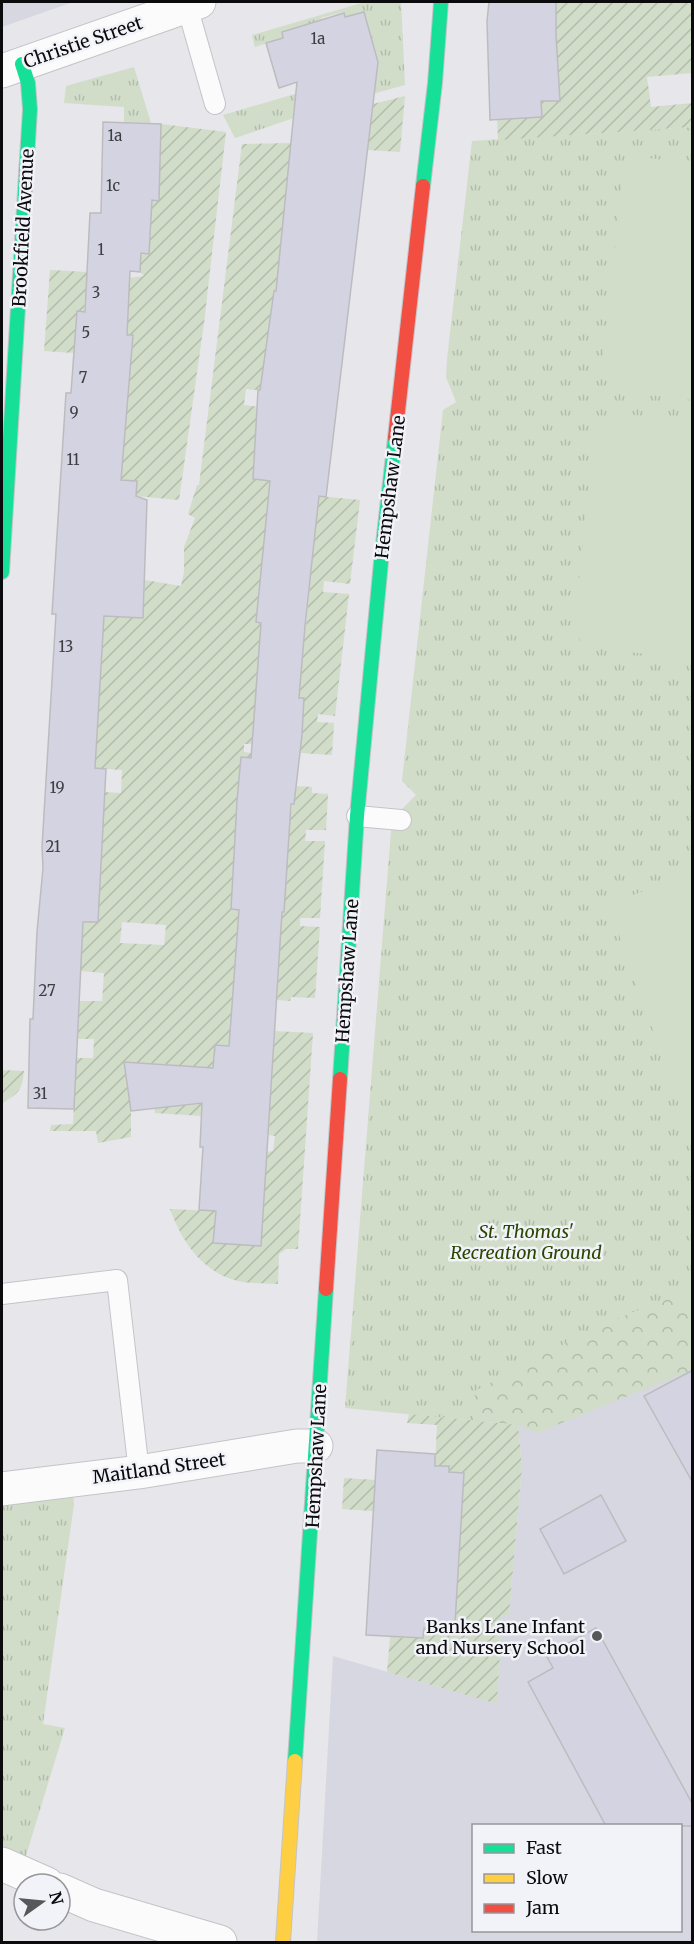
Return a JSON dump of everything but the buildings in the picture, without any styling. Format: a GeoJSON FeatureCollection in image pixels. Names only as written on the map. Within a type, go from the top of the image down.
{"type":"FeatureCollection","features":[{"type":"Feature","properties":{"kind":"street","name":"Hempshaw Lane"},"geometry":{"type":"LineString","coordinates":[[283,1942],[357,816],[380,574],[434,94],[441,2]]}},
{"type":"Feature","properties":{"kind":"street","name":"Christie Street"},"geometry":{"type":"LineString","coordinates":[[12,68],[193,4]]}},
{"type":"Feature","properties":{"kind":"street","name":"Brookfield Avenue"},"geometry":{"type":"LineString","coordinates":[[2,572],[30,109],[28,83],[12,68]]}},
{"type":"Feature","properties":{"kind":"street","name":"Maitland Street"},"geometry":{"type":"LineString","coordinates":[[2,1489],[139,1472],[297,1446],[316,1446]]}},
{"type":"Feature","properties":{"kind":"street"},"geometry":{"type":"LineString","coordinates":[[2,1864],[20,1872]]}},
{"type":"Feature","properties":{"kind":"street"},"geometry":{"type":"LineString","coordinates":[[72,1895],[94,1905],[220,1942]]}},
{"type":"Feature","properties":{"kind":"lane"},"geometry":{"type":"LineString","coordinates":[[193,4],[215,104]]}},
{"type":"Feature","properties":{"kind":"lane"},"geometry":{"type":"LineString","coordinates":[[357,816],[401,820]]}},
{"type":"Feature","properties":{"kind":"lane"},"geometry":{"type":"LineString","coordinates":[[2,1294],[117,1280],[139,1472]]}},
{"type":"Feature","properties":{"kind":"shaded area"},"geometry":{"type":"Polygon","coordinates":[[[2,2],[73,2],[2,27],[2,2]]]}},
{"type":"Feature","properties":{"kind":"shaded area","name":"Banks Lane Infant and Nursery School"},"geometry":{"type":"Polygon","coordinates":[[[692,1354],[692,1942],[317,1942],[333,1656],[497,1704],[502,1615],[509,1615],[522,1467],[518,1425],[692,1354]]]}},
{"type":"Feature","properties":{"kind":"green space"},"geometry":{"type":"Polygon","coordinates":[[[365,2],[401,2],[405,85],[365,96],[338,69],[377,57],[364,12],[345,17],[343,12],[321,18],[323,25],[305,30],[304,25],[282,32],[283,38],[255,47],[252,35],[365,2]]]}},
{"type":"Feature","properties":{"kind":"green space"},"geometry":{"type":"Polygon","coordinates":[[[692,2],[692,73],[647,77],[651,107],[692,103],[692,127],[498,140],[497,119],[542,116],[541,101],[560,101],[558,65],[540,48],[487,49],[487,43],[539,42],[556,3],[692,2]]]}},
{"type":"Feature","properties":{"kind":"green space"},"geometry":{"type":"Polygon","coordinates":[[[134,67],[151,123],[124,122],[124,107],[64,103],[66,86],[134,67]]]}},
{"type":"Feature","properties":{"kind":"green space"},"geometry":{"type":"Polygon","coordinates":[[[315,88],[321,109],[235,138],[223,115],[315,88]]]}},
{"type":"Feature","properties":{"kind":"green space"},"geometry":{"type":"Polygon","coordinates":[[[405,96],[400,152],[368,150],[373,104],[405,96]]]}},
{"type":"Feature","properties":{"kind":"green space"},"geometry":{"type":"Polygon","coordinates":[[[161,124],[226,132],[204,323],[179,500],[136,496],[121,480],[114,396],[128,397],[129,380],[115,380],[132,354],[133,335],[119,334],[129,278],[144,276],[140,272],[141,253],[149,253],[150,234],[133,232],[128,199],[159,200],[161,124]]]}},
{"type":"Feature","properties":{"kind":"green space","name":"St. Thomas' Recreation Ground"},"geometry":{"type":"Polygon","coordinates":[[[692,127],[692,1354],[518,1425],[345,1408],[392,819],[416,795],[402,781],[443,410],[456,402],[446,377],[447,359],[472,141],[692,127]]]}},
{"type":"Feature","properties":{"kind":"green space"},"geometry":{"type":"Polygon","coordinates":[[[291,143],[285,292],[274,291],[271,313],[287,393],[246,389],[244,405],[261,407],[253,479],[277,482],[277,492],[360,500],[350,584],[324,581],[323,592],[349,594],[335,716],[318,714],[317,722],[334,723],[332,755],[301,753],[301,749],[296,748],[303,698],[299,698],[300,684],[252,744],[244,744],[244,752],[251,753],[251,758],[241,758],[236,815],[290,818],[296,786],[312,787],[312,793],[328,794],[326,830],[306,830],[305,841],[325,841],[320,918],[300,918],[300,926],[320,927],[315,998],[291,997],[290,1001],[277,1000],[279,965],[235,961],[229,1046],[214,1068],[274,1031],[313,1033],[298,1249],[286,1249],[279,1254],[278,1284],[236,1281],[210,1268],[186,1241],[170,1209],[216,1211],[214,1243],[261,1245],[267,1152],[273,1151],[275,1136],[269,1135],[271,1071],[202,1116],[155,1113],[152,1090],[176,1066],[148,1064],[125,1071],[131,1111],[131,1137],[98,1143],[96,1131],[50,1131],[51,1125],[73,1124],[76,1058],[93,1058],[94,1039],[77,1039],[78,1001],[102,1001],[104,973],[80,971],[78,935],[101,870],[102,792],[121,793],[122,770],[94,768],[103,616],[143,618],[145,580],[181,586],[184,572],[184,547],[195,518],[188,514],[197,485],[199,485],[242,144],[291,143]],[[265,537],[256,622],[306,626],[314,542],[265,537]],[[287,873],[232,909],[284,912],[287,873]],[[122,922],[120,943],[164,945],[166,925],[122,922]]]}},
{"type":"Feature","properties":{"kind":"green space"},"geometry":{"type":"Polygon","coordinates":[[[642,157],[692,164],[692,400],[615,391],[602,373],[623,170],[642,157]]]}},
{"type":"Feature","properties":{"kind":"green space"},"geometry":{"type":"Polygon","coordinates":[[[50,270],[87,272],[84,312],[77,311],[74,353],[44,351],[50,270]]]}},
{"type":"Feature","properties":{"kind":"green space"},"geometry":{"type":"Polygon","coordinates":[[[610,412],[692,422],[692,659],[584,647],[574,629],[595,424],[610,412]]]}},
{"type":"Feature","properties":{"kind":"green space"},"geometry":{"type":"Polygon","coordinates":[[[692,874],[692,1140],[608,904],[692,874]]]}},
{"type":"Feature","properties":{"kind":"green space"},"geometry":{"type":"Polygon","coordinates":[[[2,1070],[24,1071],[19,1090],[3,1103],[2,1103],[2,1070]]]}},
{"type":"Feature","properties":{"kind":"green space"},"geometry":{"type":"Polygon","coordinates":[[[692,1290],[692,1370],[537,1433],[518,1425],[473,1420],[475,1391],[602,1324],[692,1290]]]}},
{"type":"Feature","properties":{"kind":"green space"},"geometry":{"type":"Polygon","coordinates":[[[409,1414],[518,1425],[522,1467],[509,1615],[502,1615],[497,1704],[387,1672],[390,1637],[423,1638],[424,1628],[439,1628],[439,1622],[455,1623],[456,1594],[427,1564],[459,1566],[460,1549],[450,1548],[432,1515],[342,1509],[344,1478],[376,1480],[462,1497],[464,1473],[449,1472],[449,1466],[435,1466],[437,1425],[407,1423],[409,1414]]]}},
{"type":"Feature","properties":{"kind":"green space"},"geometry":{"type":"Polygon","coordinates":[[[72,1480],[74,1504],[43,1724],[65,1728],[21,1872],[2,1864],[2,1489],[72,1480]]]}},
{"type":"Feature","properties":{"kind":"traffic: fast"},"geometry":{"type":"LineString","coordinates":[[423,186],[435,83],[441,2]]}},
{"type":"Feature","properties":{"kind":"traffic: fast"},"geometry":{"type":"LineString","coordinates":[[2,572],[30,109],[28,83],[22,64]]}},
{"type":"Feature","properties":{"kind":"traffic: fast"},"geometry":{"type":"LineString","coordinates":[[340,1079],[357,816],[395,438]]}},
{"type":"Feature","properties":{"kind":"traffic: fast"},"geometry":{"type":"LineString","coordinates":[[295,1761],[326,1289]]}},
{"type":"Feature","properties":{"kind":"traffic: slow"},"geometry":{"type":"LineString","coordinates":[[283,1942],[295,1761]]}},
{"type":"Feature","properties":{"kind":"traffic: jam"},"geometry":{"type":"LineString","coordinates":[[395,438],[423,186]]}},
{"type":"Feature","properties":{"kind":"traffic: jam"},"geometry":{"type":"LineString","coordinates":[[326,1289],[340,1079]]}},
{"type":"Feature","properties":{"kind":"place","name":"Banks Lane Infant and Nursery School"},"geometry":{"type":"Point","coordinates":[597,1636]}}]}
